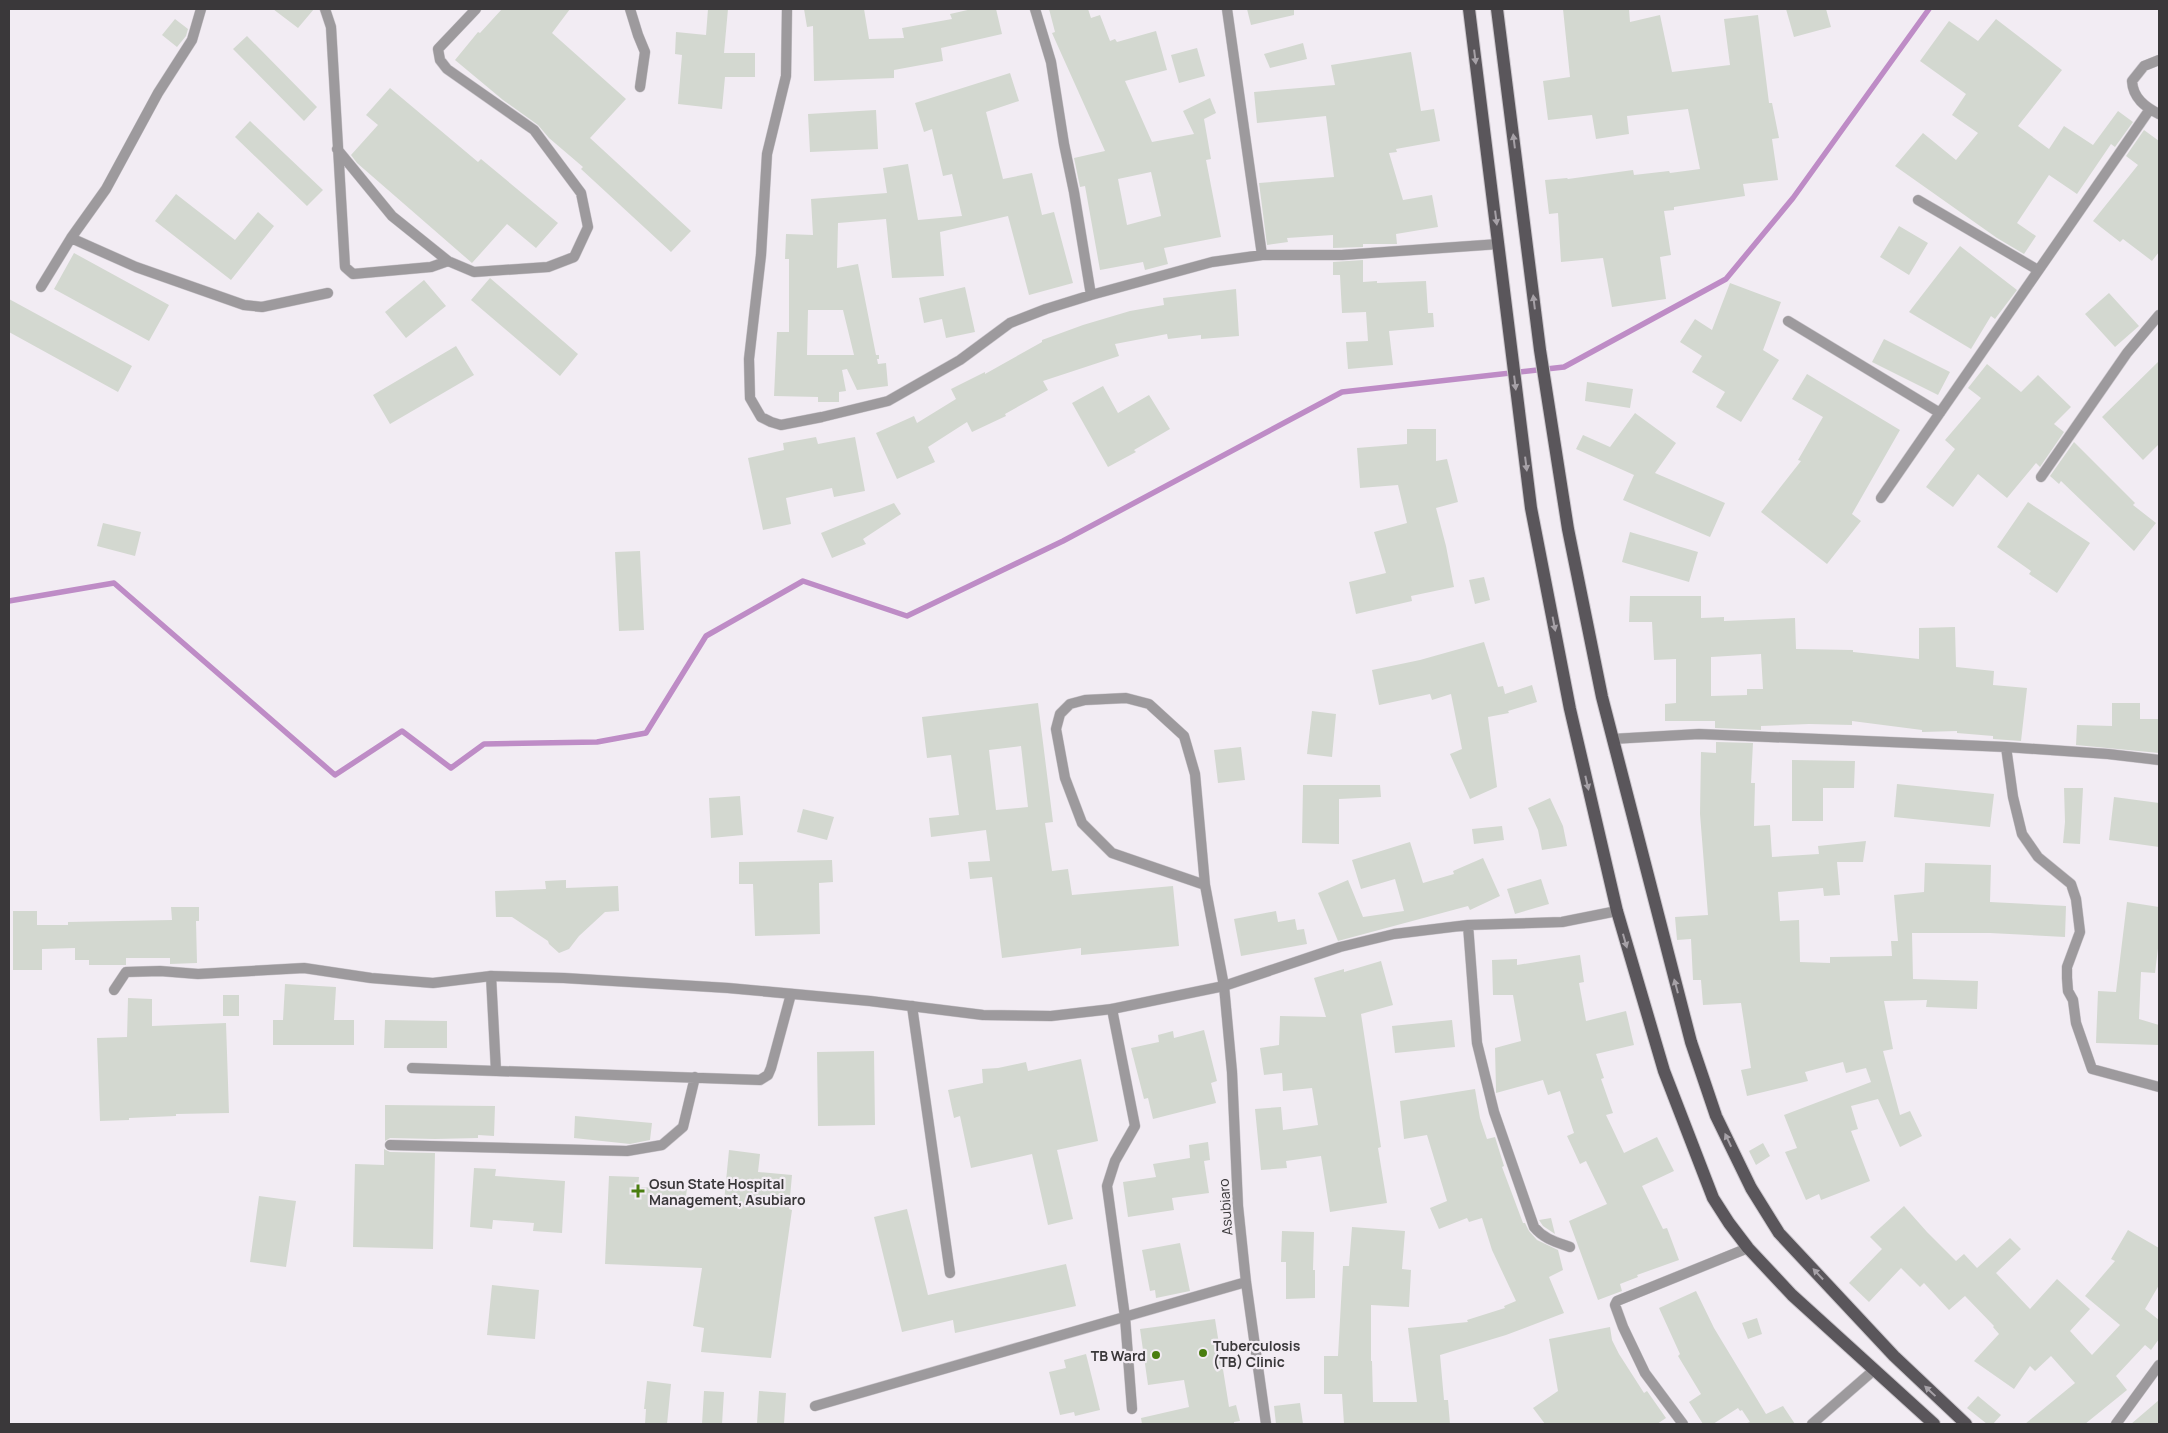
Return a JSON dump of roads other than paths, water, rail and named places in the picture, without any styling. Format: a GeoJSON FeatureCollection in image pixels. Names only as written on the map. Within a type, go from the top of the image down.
{"type":"FeatureCollection","features":[{"type":"Feature","properties":{"kind":"main road"},"geometry":{"type":"LineString","coordinates":[[1469,9],[1531,508],[1570,709],[1616,911],[1664,1071],[1713,1198],[1748,1248],[1792,1295],[1934,1424]]}},
{"type":"Feature","properties":{"kind":"main road"},"geometry":{"type":"LineString","coordinates":[[1498,9],[1548,410],[1568,529],[1612,739],[1691,1042],[1716,1116],[1751,1188],[1779,1233],[1894,1356],[1966,1424]]}},
{"type":"Feature","properties":{"kind":"street"},"geometry":{"type":"LineString","coordinates":[[41,287],[71,238],[106,189],[158,93],[192,40],[201,9]]}},
{"type":"Feature","properties":{"kind":"street"},"geometry":{"type":"LineString","coordinates":[[325,9],[331,27],[345,267],[353,274],[431,266],[448,262]]}},
{"type":"Feature","properties":{"kind":"street"},"geometry":{"type":"LineString","coordinates":[[337,149],[392,216],[448,262],[474,272],[548,266],[574,257],[588,227],[581,193],[534,130],[447,69],[440,60],[438,49],[476,9]]}},
{"type":"Feature","properties":{"kind":"street"},"geometry":{"type":"LineString","coordinates":[[630,9],[645,52],[640,88]]}},
{"type":"Feature","properties":{"kind":"street"},"geometry":{"type":"LineString","coordinates":[[788,9],[786,76],[767,154],[761,255],[749,359],[750,398],[762,417],[781,424],[822,417],[888,401],[960,360],[1010,323],[1091,295],[1212,262],[1262,255],[1342,255],[1499,244]]}},
{"type":"Feature","properties":{"kind":"street"},"geometry":{"type":"LineString","coordinates":[[1035,9],[1051,62],[1091,295]]}},
{"type":"Feature","properties":{"kind":"street"},"geometry":{"type":"LineString","coordinates":[[1227,9],[1262,255]]}},
{"type":"Feature","properties":{"kind":"street"},"geometry":{"type":"LineString","coordinates":[[1881,498],[2038,270],[2155,112],[2133,91],[2132,81],[2144,66],[2159,60]]}},
{"type":"Feature","properties":{"kind":"street"},"geometry":{"type":"LineString","coordinates":[[1918,200],[2038,270]]}},
{"type":"Feature","properties":{"kind":"street"},"geometry":{"type":"LineString","coordinates":[[71,238],[136,266],[244,305],[262,307],[328,293]]}},
{"type":"Feature","properties":{"kind":"street"},"geometry":{"type":"LineString","coordinates":[[2041,477],[2127,353],[2159,315]]}},
{"type":"Feature","properties":{"kind":"street"},"geometry":{"type":"LineString","coordinates":[[1788,320],[1940,413]]}},
{"type":"Feature","properties":{"kind":"street","name":"Asubiaro"},"geometry":{"type":"LineString","coordinates":[[1204,885],[1112,853],[1082,823],[1065,778],[1056,729],[1060,714],[1070,704],[1085,700],[1126,698],[1149,704],[1184,736],[1195,774],[1204,885],[1224,986],[1232,1072],[1238,1206],[1246,1282],[1266,1424]]}},
{"type":"Feature","properties":{"kind":"street"},"geometry":{"type":"LineString","coordinates":[[1612,739],[1699,734],[2006,746],[2159,760]]}},
{"type":"Feature","properties":{"kind":"street"},"geometry":{"type":"LineString","coordinates":[[2006,746],[2013,797],[2022,834],[2038,857],[2071,884],[2076,899],[2080,932],[2067,967],[2068,991],[2073,1000],[2076,1023],[2092,1069],[2159,1087]]}},
{"type":"Feature","properties":{"kind":"street"},"geometry":{"type":"LineString","coordinates":[[114,990],[126,972],[143,970],[198,974],[304,968],[371,978],[433,983],[491,976],[718,988],[983,1014],[1051,1016],[1112,1008],[1224,986],[1340,947],[1394,934],[1468,925],[1562,922],[1616,911]]}},
{"type":"Feature","properties":{"kind":"street"},"geometry":{"type":"LineString","coordinates":[[1468,925],[1477,1043],[1494,1112],[1534,1227],[1548,1239],[1570,1247]]}},
{"type":"Feature","properties":{"kind":"street"},"geometry":{"type":"LineString","coordinates":[[491,976],[496,1071]]}},
{"type":"Feature","properties":{"kind":"street"},"geometry":{"type":"LineString","coordinates":[[412,1068],[760,1080],[768,1075],[791,994]]}},
{"type":"Feature","properties":{"kind":"street"},"geometry":{"type":"LineString","coordinates":[[912,1006],[950,1273]]}},
{"type":"Feature","properties":{"kind":"street"},"geometry":{"type":"LineString","coordinates":[[1112,1008],[1135,1126],[1115,1161],[1107,1186],[1125,1317],[1132,1409]]}},
{"type":"Feature","properties":{"kind":"street"},"geometry":{"type":"LineString","coordinates":[[390,1145],[627,1151],[662,1145],[683,1127],[695,1077]]}},
{"type":"Feature","properties":{"kind":"street"},"geometry":{"type":"LineString","coordinates":[[1683,1424],[1645,1373],[1623,1327],[1615,1305],[1617,1301],[1748,1248]]}},
{"type":"Feature","properties":{"kind":"street"},"geometry":{"type":"LineString","coordinates":[[815,1406],[1246,1282]]}},
{"type":"Feature","properties":{"kind":"street"},"geometry":{"type":"LineString","coordinates":[[2116,1424],[2159,1364]]}},
{"type":"Feature","properties":{"kind":"street"},"geometry":{"type":"LineString","coordinates":[[1812,1424],[1874,1370]]}},
{"type":"Feature","properties":{"kind":"waterway"},"geometry":{"type":"LineString","coordinates":[[9,601],[114,583],[335,775],[402,731],[451,768],[484,744],[597,742],[646,733],[706,636],[803,581],[907,616],[1063,541],[1342,392],[1564,367],[1726,279],[1793,198],[1929,9]]}},
{"type":"Feature","properties":{"kind":"place","name":"Osun State Hospital Management, Asubiaro"},"geometry":{"type":"Point","coordinates":[638,1191]}},
{"type":"Feature","properties":{"kind":"place","name":"Tuberculosis (TB) Clinic"},"geometry":{"type":"Point","coordinates":[1203,1353]}},
{"type":"Feature","properties":{"kind":"place","name":"TB Ward"},"geometry":{"type":"Point","coordinates":[1156,1355]}}]}
